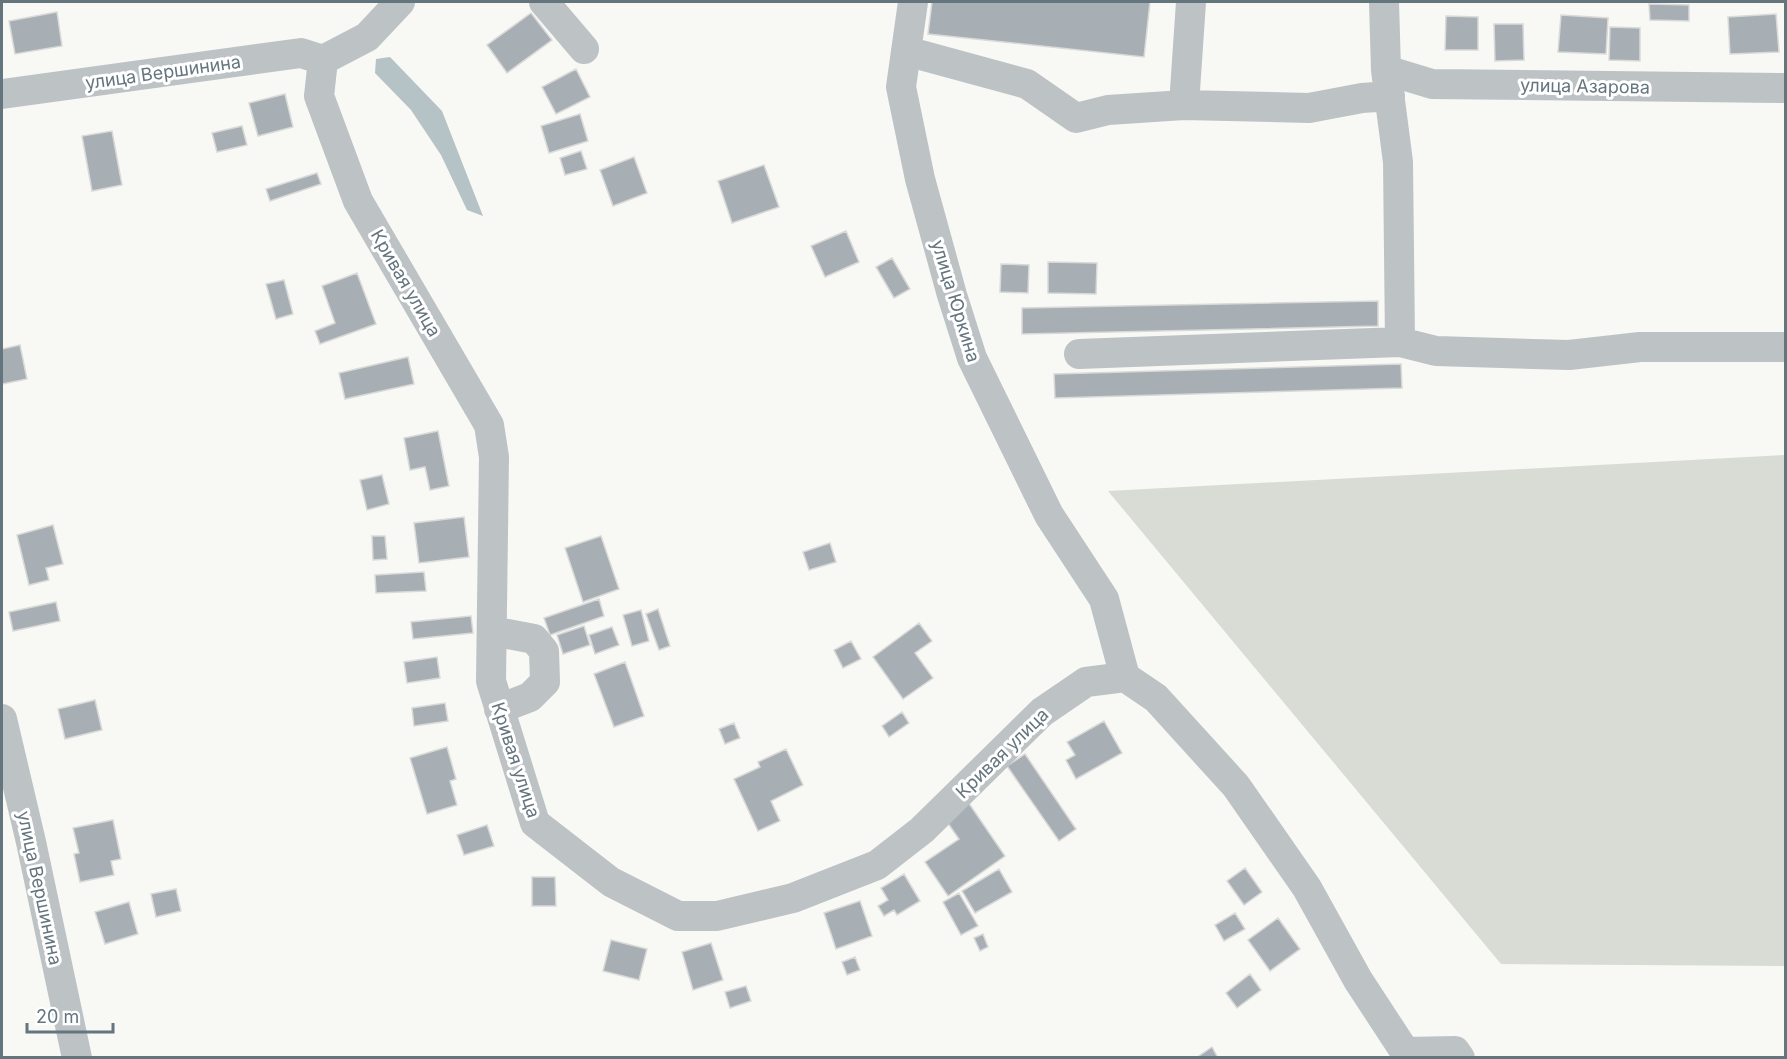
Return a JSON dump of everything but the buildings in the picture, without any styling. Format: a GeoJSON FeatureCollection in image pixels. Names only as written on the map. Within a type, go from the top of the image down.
{"type":"FeatureCollection","features":[{"type":"Feature","properties":{"kind":"street"},"geometry":{"type":"LineString","coordinates":[[323,60],[367,37],[400,2]]}},
{"type":"Feature","properties":{"kind":"street"},"geometry":{"type":"LineString","coordinates":[[544,2],[584,49]]}},
{"type":"Feature","properties":{"kind":"street","name":"улица Юркина"},"geometry":{"type":"LineString","coordinates":[[913,2],[901,87],[920,179],[952,295],[972,358],[1049,515],[1104,599],[1125,677]]}},
{"type":"Feature","properties":{"kind":"street"},"geometry":{"type":"LineString","coordinates":[[1184,105],[1191,2]]}},
{"type":"Feature","properties":{"kind":"street"},"geometry":{"type":"LineString","coordinates":[[1384,2],[1388,83],[1398,162],[1400,342]]}},
{"type":"Feature","properties":{"kind":"street"},"geometry":{"type":"LineString","coordinates":[[906,51],[1027,84],[1076,118],[1108,110],[1184,105],[1309,108],[1362,99],[1388,83]]}},
{"type":"Feature","properties":{"kind":"street","name":"улица Вершинина"},"geometry":{"type":"LineString","coordinates":[[2,94],[301,53],[323,60]]}},
{"type":"Feature","properties":{"kind":"street","name":"Кривая улица"},"geometry":{"type":"LineString","coordinates":[[323,60],[319,96],[358,201],[489,425],[494,457],[491,681],[535,823],[611,882],[678,916],[717,916],[792,898],[877,865],[922,830],[1042,712],[1086,682],[1125,677]]}},
{"type":"Feature","properties":{"kind":"street","name":"улица Азарова"},"geometry":{"type":"LineString","coordinates":[[1388,83],[1785,88]]}},
{"type":"Feature","properties":{"kind":"street"},"geometry":{"type":"LineString","coordinates":[[1079,354],[1400,342],[1436,351],[1569,355],[1641,347],[1785,347]]}},
{"type":"Feature","properties":{"kind":"street"},"geometry":{"type":"LineString","coordinates":[[492,631],[534,639],[544,651],[545,682],[530,697],[499,709]]}},
{"type":"Feature","properties":{"kind":"street"},"geometry":{"type":"LineString","coordinates":[[1125,677],[1156,698],[1236,786],[1307,888],[1358,980],[1407,1055],[1455,1051],[1460,1058]]}},
{"type":"Feature","properties":{"kind":"street","name":"улица Вершинина"},"geometry":{"type":"LineString","coordinates":[[3,730],[31,842],[77,1058]]}},
{"type":"Feature","properties":{"kind":"shaded area"},"geometry":{"type":"Polygon","coordinates":[[[390,57],[442,111],[483,216],[467,210],[441,155],[411,110],[375,73],[376,59],[390,57]]]}},
{"type":"Feature","properties":{"kind":"shaded area"},"geometry":{"type":"Polygon","coordinates":[[[1785,455],[1785,966],[1501,964],[1108,491],[1785,455]]]}}]}
